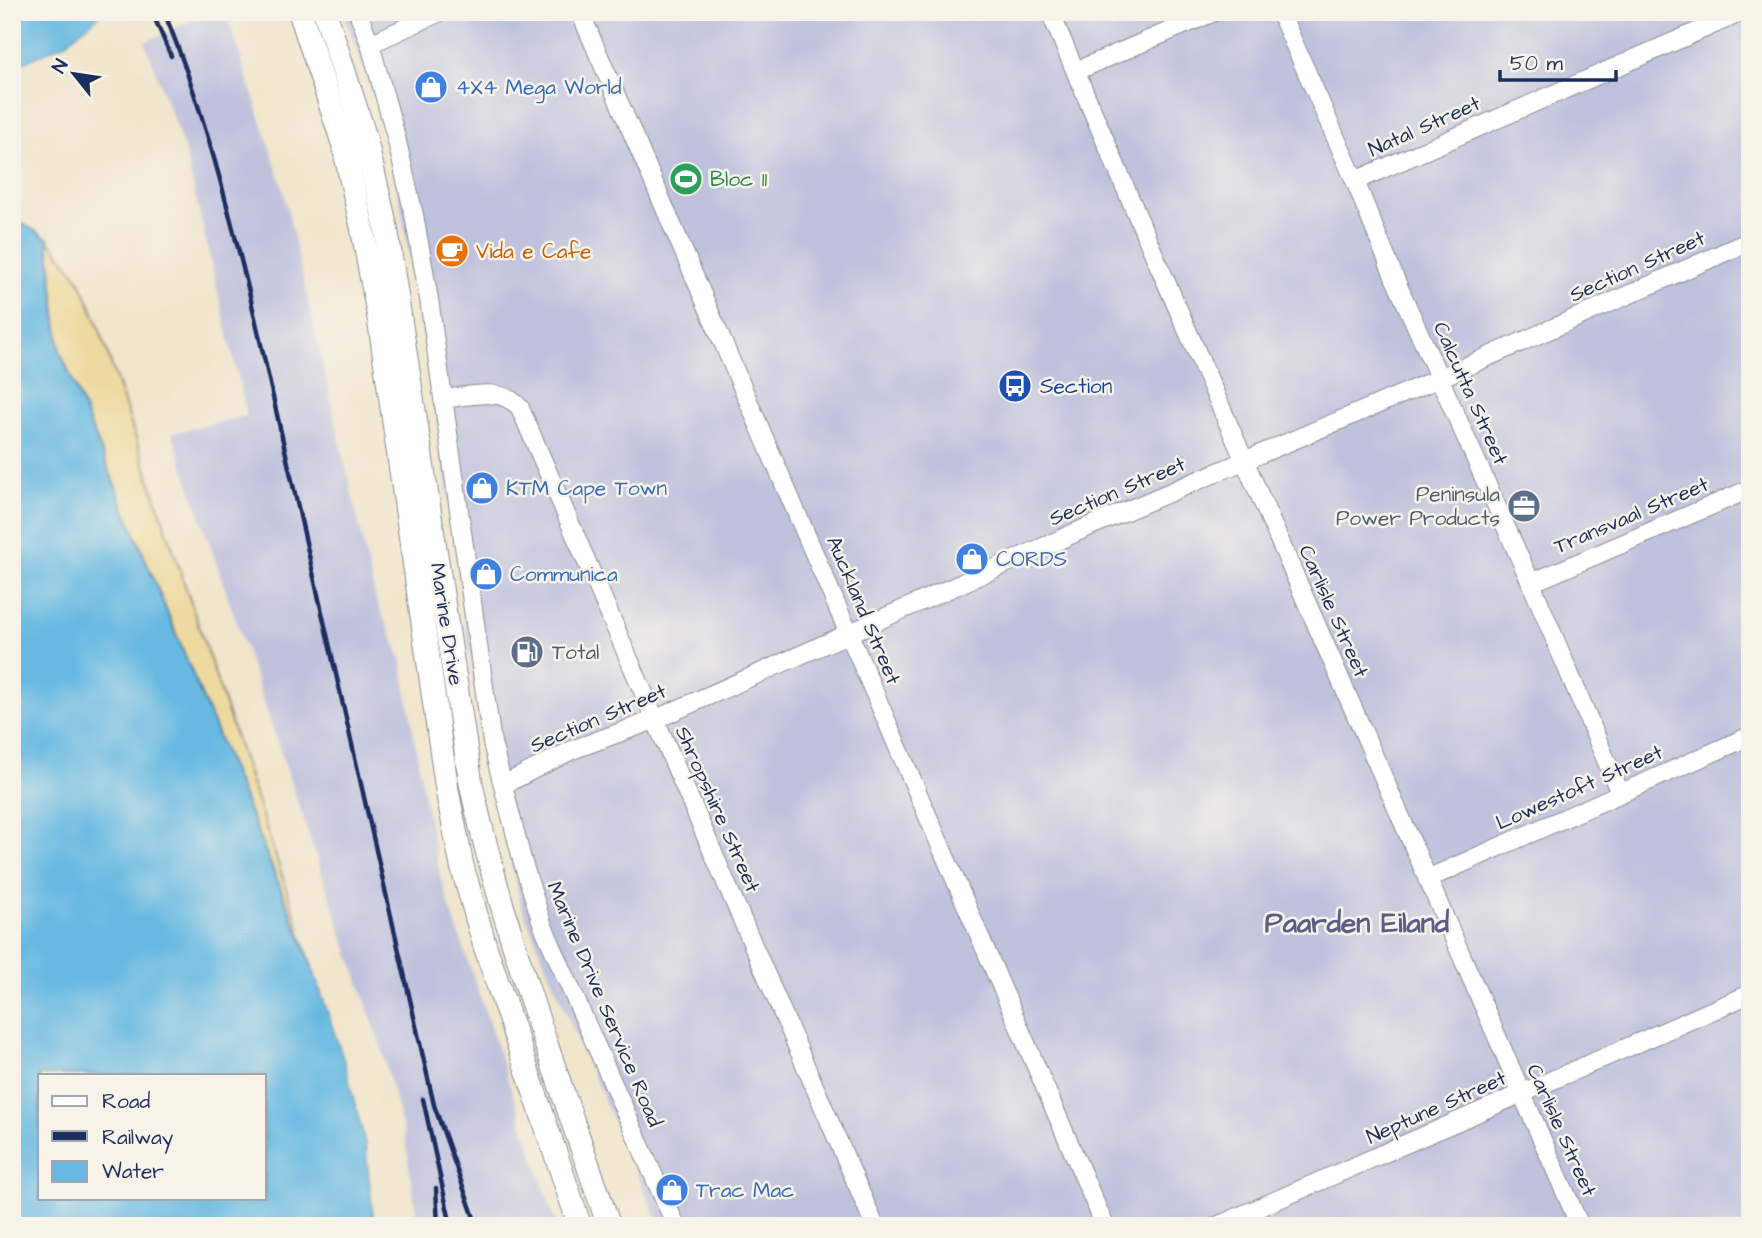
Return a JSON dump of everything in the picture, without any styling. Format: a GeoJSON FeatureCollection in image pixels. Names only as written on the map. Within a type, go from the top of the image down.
{"type":"FeatureCollection","features":[{"type":"Feature","properties":{"kind":"main road","name":"Marine Drive"},"geometry":{"type":"LineString","coordinates":[[300,12],[343,143],[362,226],[379,318],[447,790],[463,866],[485,946],[580,1226]]}},
{"type":"Feature","properties":{"kind":"main road","name":"Marine Drive"},"geometry":{"type":"LineString","coordinates":[[325,12],[365,137],[386,227],[471,784],[487,857],[516,955],[609,1226]]}},
{"type":"Feature","properties":{"kind":"street","name":"Marine Drive Service Road"},"geometry":{"type":"LineString","coordinates":[[358,12],[370,44],[395,133],[414,215],[492,743],[523,863],[543,926],[676,1226]]}},
{"type":"Feature","properties":{"kind":"street"},"geometry":{"type":"LineString","coordinates":[[370,44],[440,12]]}},
{"type":"Feature","properties":{"kind":"street","name":"Auckland Street"},"geometry":{"type":"LineString","coordinates":[[580,12],[1105,1226]]}},
{"type":"Feature","properties":{"kind":"street","name":"Carlisle Street"},"geometry":{"type":"LineString","coordinates":[[1051,12],[1580,1226]]}},
{"type":"Feature","properties":{"kind":"street"},"geometry":{"type":"LineString","coordinates":[[1076,71],[1214,12]]}},
{"type":"Feature","properties":{"kind":"street","name":"Calcutta Street"},"geometry":{"type":"LineString","coordinates":[[1280,12],[1531,583],[1620,793]]}},
{"type":"Feature","properties":{"kind":"street","name":"Natal Street"},"geometry":{"type":"LineString","coordinates":[[1355,181],[1742,12]]}},
{"type":"Feature","properties":{"kind":"street","name":"Section Street"},"geometry":{"type":"LineString","coordinates":[[503,785],[572,750],[654,720],[1088,527],[1440,378],[1750,241]]}},
{"type":"Feature","properties":{"kind":"street","name":"Shropshire Street"},"geometry":{"type":"LineString","coordinates":[[443,399],[504,395],[520,408],[875,1226]]}},
{"type":"Feature","properties":{"kind":"street","name":"Transvaal Street"},"geometry":{"type":"LineString","coordinates":[[1531,583],[1750,489]]}},
{"type":"Feature","properties":{"kind":"street","name":"Lowestoft Street"},"geometry":{"type":"LineString","coordinates":[[1427,879],[1750,736]]}},
{"type":"Feature","properties":{"kind":"street","name":"Neptune Street"},"geometry":{"type":"LineString","coordinates":[[1217,1226],[1750,994]]}},
{"type":"Feature","properties":{"kind":"shaded area"},"geometry":{"type":"Polygon","coordinates":[[[211,12],[226,12],[282,185],[376,600],[401,658],[441,880],[557,1226],[418,1226],[405,1138],[382,1050],[172,433],[247,416],[185,152],[145,42],[211,12]]]}},
{"type":"Feature","properties":{"kind":"shaded area"},"geometry":{"type":"Polygon","coordinates":[[[343,12],[1750,12],[1750,1226],[660,1226],[521,905],[481,736],[435,402],[389,138],[343,12]]]}},
{"type":"Feature","properties":{"kind":"sand"},"geometry":{"type":"Polygon","coordinates":[[[48,239],[79,279],[95,316],[312,965],[60,351],[48,239]]]}},
{"type":"Feature","properties":{"kind":"water"},"geometry":{"type":"Polygon","coordinates":[[[12,12],[109,12],[67,43],[12,69],[12,12]]]}},
{"type":"Feature","properties":{"kind":"water"},"geometry":{"type":"Polygon","coordinates":[[[12,217],[48,239],[60,351],[312,965],[345,1062],[366,1144],[375,1226],[12,1226],[12,217]]]}},
{"type":"Feature","properties":{"kind":"pier"},"geometry":{"type":"Polygon","coordinates":[[[112,12],[111,15],[102,19],[69,46],[12,73],[12,69],[67,43],[100,16],[112,12]]]}},
{"type":"Feature","properties":{"kind":"pier"},"geometry":{"type":"Polygon","coordinates":[[[296,916],[348,1061],[369,1144],[378,1226],[375,1226],[366,1144],[345,1062],[296,916]]]}},
{"type":"Feature","properties":{"kind":"railway"},"geometry":{"type":"LineString","coordinates":[[152,12],[171,56]]}},
{"type":"Feature","properties":{"kind":"railway"},"geometry":{"type":"LineString","coordinates":[[164,12],[202,117],[232,224],[434,1105],[477,1226]]}},
{"type":"Feature","properties":{"kind":"railway"},"geometry":{"type":"LineString","coordinates":[[423,1099],[451,1226]]}},
{"type":"Feature","properties":{"kind":"railway"},"geometry":{"type":"LineString","coordinates":[[436,1188],[438,1226]]}},
{"type":"Feature","properties":{"kind":"place","name":"4X4 Mega World"},"geometry":{"type":"Point","coordinates":[431,87]}},
{"type":"Feature","properties":{"kind":"place","name":"Bloc 11"},"geometry":{"type":"Point","coordinates":[686,179]}},
{"type":"Feature","properties":{"kind":"place","name":"Vida e Cafe"},"geometry":{"type":"Point","coordinates":[452,251]}},
{"type":"Feature","properties":{"kind":"place","name":"Section"},"geometry":{"type":"Point","coordinates":[1015,386]}},
{"type":"Feature","properties":{"kind":"place","name":"KTM Cape Town"},"geometry":{"type":"Point","coordinates":[482,488]}},
{"type":"Feature","properties":{"kind":"place","name":"Peninsula Power Products"},"geometry":{"type":"Point","coordinates":[1524,506]}},
{"type":"Feature","properties":{"kind":"place","name":"CORDS"},"geometry":{"type":"Point","coordinates":[972,559]}},
{"type":"Feature","properties":{"kind":"place","name":"Communica"},"geometry":{"type":"Point","coordinates":[486,574]}},
{"type":"Feature","properties":{"kind":"place","name":"Total"},"geometry":{"type":"Point","coordinates":[527,652]}},
{"type":"Feature","properties":{"kind":"place","name":"Trac Mac"},"geometry":{"type":"Point","coordinates":[672,1190]}},
{"type":"Feature","properties":{"kind":"district","name":"Paarden Eiland"},"geometry":{"type":"Point","coordinates":[1357,922]}}]}
